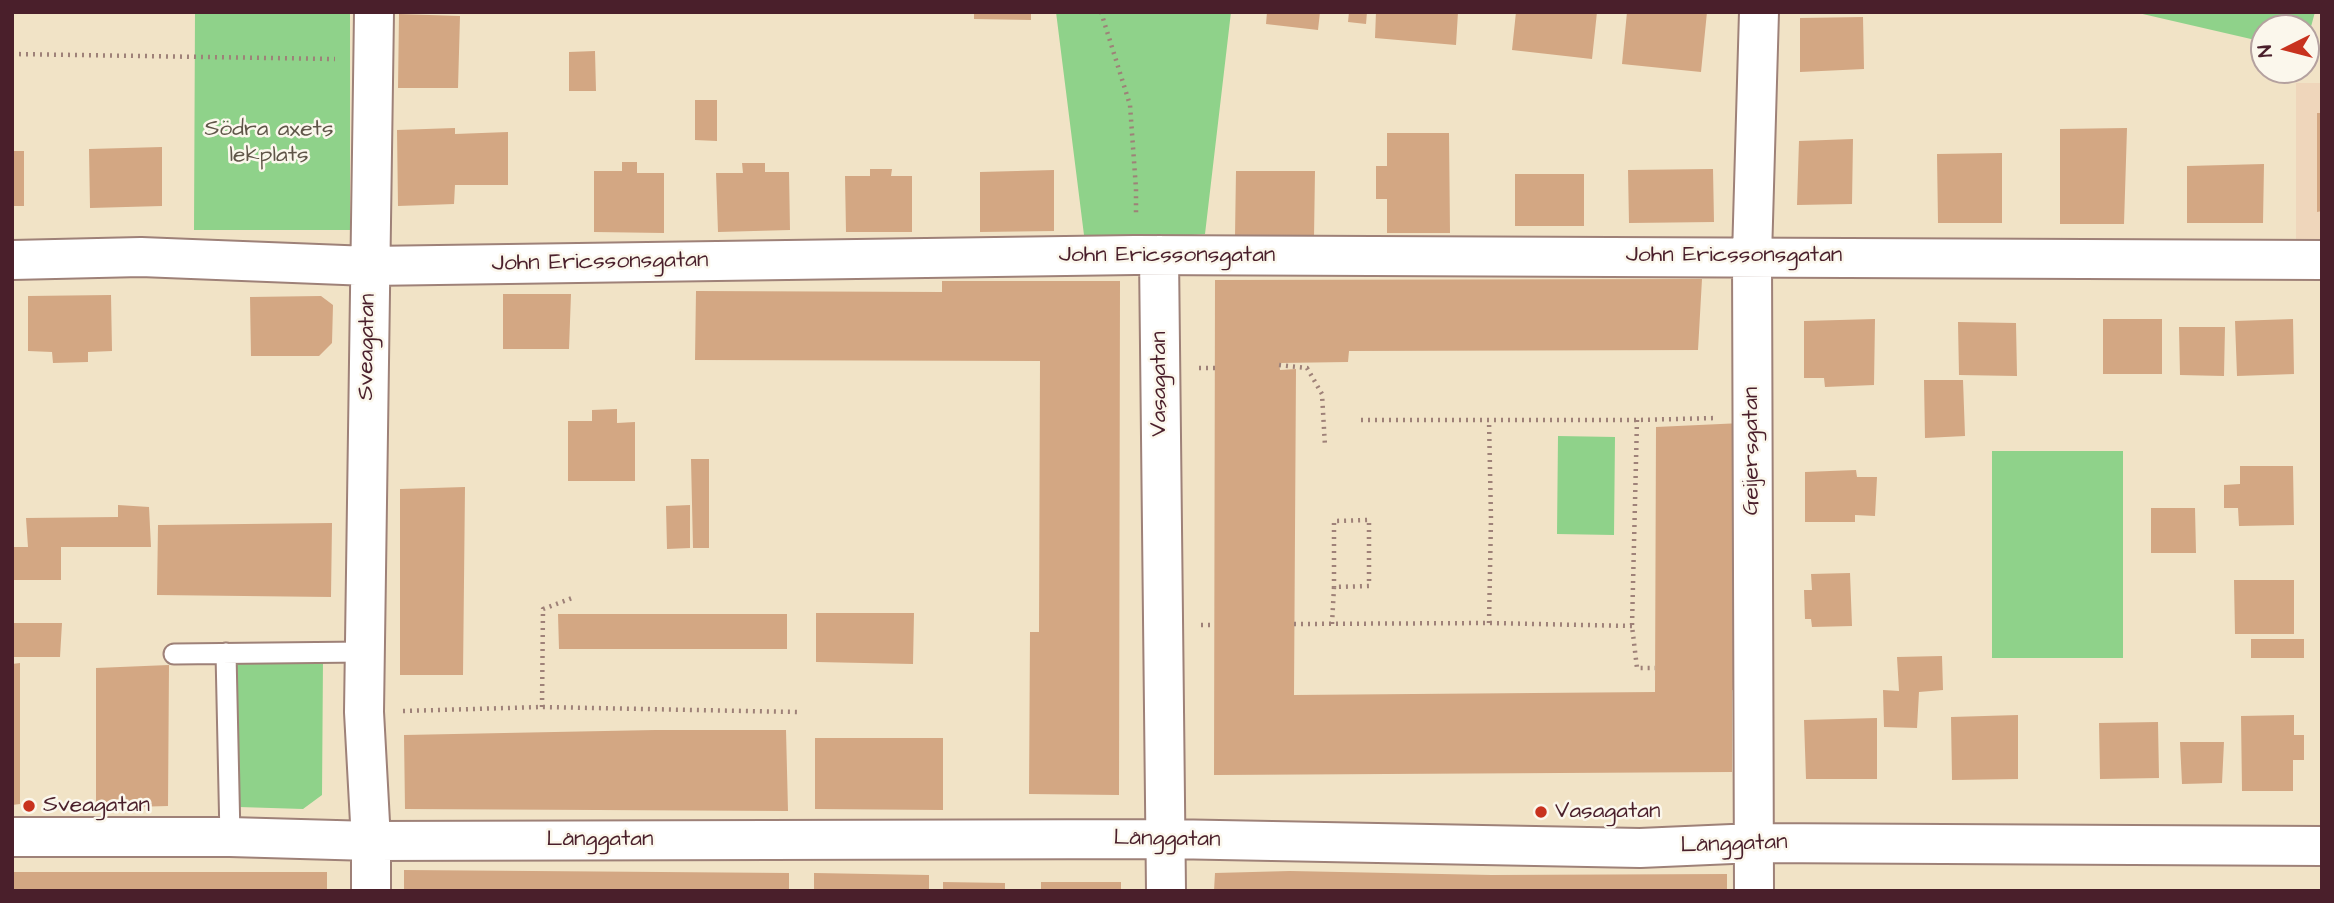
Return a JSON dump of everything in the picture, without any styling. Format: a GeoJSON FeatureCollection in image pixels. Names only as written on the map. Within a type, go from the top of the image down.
{"type":"FeatureCollection","features":[{"type":"Feature","properties":{"kind":"street","name":"Sveagatan"},"geometry":{"type":"LineString","coordinates":[[371,891],[372,841],[363,712],[374,12]]}},
{"type":"Feature","properties":{"kind":"street","name":"Geijersgatan"},"geometry":{"type":"LineString","coordinates":[[1754,891],[1752,256],[1759,12]]}},
{"type":"Feature","properties":{"kind":"street","name":"John Ericssonsgatan"},"geometry":{"type":"LineString","coordinates":[[12,260],[141,257],[369,266],[1147,255],[2322,260]]}},
{"type":"Feature","properties":{"kind":"street","name":"Vasagatan"},"geometry":{"type":"LineString","coordinates":[[1147,255],[1162,627],[1166,891]]}},
{"type":"Feature","properties":{"kind":"street","name":"Långgatan"},"geometry":{"type":"LineString","coordinates":[[12,837],[230,837],[372,841],[1167,839],[1640,848],[1755,843],[2322,845]]}},
{"type":"Feature","properties":{"kind":"lane"},"geometry":{"type":"LineString","coordinates":[[174,654],[364,652]]}},
{"type":"Feature","properties":{"kind":"lane"},"geometry":{"type":"LineString","coordinates":[[226,653],[230,837]]}},
{"type":"Feature","properties":{"kind":"path"},"geometry":{"type":"LineString","coordinates":[[1101,12],[1130,105],[1136,189],[1147,255]]}},
{"type":"Feature","properties":{"kind":"path"},"geometry":{"type":"LineString","coordinates":[[12,54],[375,60]]}},
{"type":"Feature","properties":{"kind":"path"},"geometry":{"type":"LineString","coordinates":[[1279,365],[1307,368],[1317,385],[1322,394],[1325,446]]}},
{"type":"Feature","properties":{"kind":"path"},"geometry":{"type":"LineString","coordinates":[[1361,420],[1724,418]]}},
{"type":"Feature","properties":{"kind":"path"},"geometry":{"type":"LineString","coordinates":[[1489,420],[1489,622]]}},
{"type":"Feature","properties":{"kind":"path"},"geometry":{"type":"LineString","coordinates":[[1637,420],[1632,626],[1637,668],[1655,668]]}},
{"type":"Feature","properties":{"kind":"path"},"geometry":{"type":"LineString","coordinates":[[1332,624],[1334,521],[1369,520],[1369,586],[1334,587]]}},
{"type":"Feature","properties":{"kind":"path"},"geometry":{"type":"LineString","coordinates":[[542,707],[543,609],[575,597]]}},
{"type":"Feature","properties":{"kind":"path"},"geometry":{"type":"LineString","coordinates":[[1294,624],[1489,622],[1632,626]]}},
{"type":"Feature","properties":{"kind":"path"},"geometry":{"type":"LineString","coordinates":[[363,712],[542,707],[797,712]]}},
{"type":"Feature","properties":{"kind":"shaded area"},"geometry":{"type":"Polygon","coordinates":[[[2322,83],[2322,239],[2296,239],[2296,84],[2322,83]]]}},
{"type":"Feature","properties":{"kind":"green space","name":"Södra axets lekplats"},"geometry":{"type":"Polygon","coordinates":[[[195,12],[350,12],[350,230],[194,230],[195,12]]]}},
{"type":"Feature","properties":{"kind":"green space"},"geometry":{"type":"Polygon","coordinates":[[[1056,12],[1231,12],[1205,234],[1085,243],[1056,12]]]}},
{"type":"Feature","properties":{"kind":"green space"},"geometry":{"type":"Polygon","coordinates":[[[2134,12],[2315,12],[2250,14],[2250,39],[2134,12]]]}},
{"type":"Feature","properties":{"kind":"green space"},"geometry":{"type":"Polygon","coordinates":[[[1558,436],[1615,437],[1614,535],[1557,534],[1558,436]]]}},
{"type":"Feature","properties":{"kind":"green space"},"geometry":{"type":"Polygon","coordinates":[[[1992,451],[2123,451],[2123,658],[1992,658],[1992,451]]]}},
{"type":"Feature","properties":{"kind":"green space"},"geometry":{"type":"Polygon","coordinates":[[[323,659],[322,795],[303,809],[239,807],[236,660],[323,659]]]}},
{"type":"Feature","properties":{"kind":"building"},"geometry":{"type":"Polygon","coordinates":[[[974,12],[1031,12],[1031,20],[974,19],[974,12]]]}},
{"type":"Feature","properties":{"kind":"building"},"geometry":{"type":"Polygon","coordinates":[[[1267,12],[1320,12],[1318,30],[1266,24],[1267,12]]]}},
{"type":"Feature","properties":{"kind":"building"},"geometry":{"type":"Polygon","coordinates":[[[1349,12],[1367,12],[1366,24],[1348,22],[1349,12]]]}},
{"type":"Feature","properties":{"kind":"building"},"geometry":{"type":"Polygon","coordinates":[[[1376,12],[1458,12],[1456,45],[1375,38],[1376,12]]]}},
{"type":"Feature","properties":{"kind":"building"},"geometry":{"type":"Polygon","coordinates":[[[1516,12],[1597,12],[1592,59],[1512,50],[1516,12]]]}},
{"type":"Feature","properties":{"kind":"building"},"geometry":{"type":"Polygon","coordinates":[[[1627,12],[1707,12],[1701,72],[1622,64],[1627,12]]]}},
{"type":"Feature","properties":{"kind":"building"},"geometry":{"type":"Polygon","coordinates":[[[399,14],[460,16],[458,88],[398,88],[399,14]]]}},
{"type":"Feature","properties":{"kind":"building"},"geometry":{"type":"Polygon","coordinates":[[[1863,17],[1864,69],[1800,72],[1800,18],[1863,17]]]}},
{"type":"Feature","properties":{"kind":"building"},"geometry":{"type":"Polygon","coordinates":[[[595,51],[596,91],[569,91],[569,52],[595,51]]]}},
{"type":"Feature","properties":{"kind":"building"},"geometry":{"type":"Polygon","coordinates":[[[695,100],[717,100],[717,141],[695,140],[695,100]]]}},
{"type":"Feature","properties":{"kind":"building"},"geometry":{"type":"Polygon","coordinates":[[[2317,113],[2322,113],[2322,211],[2317,212],[2317,113]]]}},
{"type":"Feature","properties":{"kind":"building"},"geometry":{"type":"Polygon","coordinates":[[[455,128],[455,134],[508,132],[508,185],[455,185],[454,204],[398,206],[397,130],[455,128]]]}},
{"type":"Feature","properties":{"kind":"building"},"geometry":{"type":"Polygon","coordinates":[[[2127,128],[2124,224],[2060,224],[2060,129],[2127,128]]]}},
{"type":"Feature","properties":{"kind":"building"},"geometry":{"type":"Polygon","coordinates":[[[1387,133],[1449,133],[1450,233],[1387,233],[1387,199],[1376,199],[1376,166],[1387,166],[1387,133]]]}},
{"type":"Feature","properties":{"kind":"building"},"geometry":{"type":"Polygon","coordinates":[[[1853,139],[1852,204],[1797,205],[1799,141],[1853,139]]]}},
{"type":"Feature","properties":{"kind":"building"},"geometry":{"type":"Polygon","coordinates":[[[162,147],[162,206],[90,208],[89,149],[162,147]]]}},
{"type":"Feature","properties":{"kind":"building"},"geometry":{"type":"Polygon","coordinates":[[[12,151],[24,151],[24,206],[12,206],[12,151]]]}},
{"type":"Feature","properties":{"kind":"building"},"geometry":{"type":"Polygon","coordinates":[[[2002,153],[2002,223],[1938,223],[1937,154],[2002,153]]]}},
{"type":"Feature","properties":{"kind":"building"},"geometry":{"type":"Polygon","coordinates":[[[622,162],[637,162],[637,173],[664,173],[664,233],[594,232],[594,171],[622,171],[622,162]]]}},
{"type":"Feature","properties":{"kind":"building"},"geometry":{"type":"Polygon","coordinates":[[[742,163],[765,163],[765,172],[789,172],[790,230],[718,232],[716,173],[743,173],[742,163]]]}},
{"type":"Feature","properties":{"kind":"building"},"geometry":{"type":"Polygon","coordinates":[[[2264,164],[2263,223],[2187,223],[2187,166],[2264,164]]]}},
{"type":"Feature","properties":{"kind":"building"},"geometry":{"type":"Polygon","coordinates":[[[870,169],[892,169],[891,176],[912,176],[912,232],[846,232],[845,176],[870,176],[870,169]]]}},
{"type":"Feature","properties":{"kind":"building"},"geometry":{"type":"Polygon","coordinates":[[[1713,169],[1714,222],[1629,223],[1628,170],[1713,169]]]}},
{"type":"Feature","properties":{"kind":"building"},"geometry":{"type":"Polygon","coordinates":[[[1054,170],[1054,231],[980,232],[980,172],[1054,170]]]}},
{"type":"Feature","properties":{"kind":"building"},"geometry":{"type":"Polygon","coordinates":[[[1236,171],[1315,171],[1314,237],[1235,236],[1236,171]]]}},
{"type":"Feature","properties":{"kind":"building"},"geometry":{"type":"Polygon","coordinates":[[[1515,174],[1584,174],[1584,226],[1515,226],[1515,174]]]}},
{"type":"Feature","properties":{"kind":"building"},"geometry":{"type":"Polygon","coordinates":[[[1702,279],[1698,350],[1349,351],[1348,362],[1279,363],[1280,370],[1296,369],[1294,695],[1655,692],[1656,427],[1742,423],[1741,692],[1732,690],[1732,772],[1214,775],[1215,280],[1702,279]]]}},
{"type":"Feature","properties":{"kind":"building"},"geometry":{"type":"Polygon","coordinates":[[[942,281],[1120,281],[1119,795],[1029,794],[1030,632],[1039,632],[1040,361],[695,360],[696,291],[942,292],[942,281]]]}},
{"type":"Feature","properties":{"kind":"building"},"geometry":{"type":"Polygon","coordinates":[[[503,294],[571,294],[569,349],[503,349],[503,294]]]}},
{"type":"Feature","properties":{"kind":"building"},"geometry":{"type":"Polygon","coordinates":[[[111,295],[112,351],[88,352],[88,362],[53,363],[52,352],[28,351],[28,296],[111,295]]]}},
{"type":"Feature","properties":{"kind":"building"},"geometry":{"type":"Polygon","coordinates":[[[321,296],[333,305],[332,343],[319,356],[251,356],[250,297],[321,296]]]}},
{"type":"Feature","properties":{"kind":"building"},"geometry":{"type":"Polygon","coordinates":[[[1875,319],[1874,385],[1825,387],[1824,378],[1804,378],[1804,321],[1875,319]]]}},
{"type":"Feature","properties":{"kind":"building"},"geometry":{"type":"Polygon","coordinates":[[[2103,319],[2162,319],[2162,374],[2103,374],[2103,319]]]}},
{"type":"Feature","properties":{"kind":"building"},"geometry":{"type":"Polygon","coordinates":[[[2293,319],[2294,374],[2237,376],[2235,321],[2293,319]]]}},
{"type":"Feature","properties":{"kind":"building"},"geometry":{"type":"Polygon","coordinates":[[[1958,322],[2016,323],[2017,376],[1959,375],[1958,322]]]}},
{"type":"Feature","properties":{"kind":"building"},"geometry":{"type":"Polygon","coordinates":[[[2179,327],[2225,327],[2224,376],[2180,375],[2179,327]]]}},
{"type":"Feature","properties":{"kind":"building"},"geometry":{"type":"Polygon","coordinates":[[[1924,380],[1963,380],[1965,436],[1925,438],[1924,380]]]}},
{"type":"Feature","properties":{"kind":"building"},"geometry":{"type":"Polygon","coordinates":[[[617,409],[617,423],[635,422],[635,481],[568,481],[568,421],[592,421],[592,410],[617,409]]]}},
{"type":"Feature","properties":{"kind":"building"},"geometry":{"type":"Polygon","coordinates":[[[691,459],[709,459],[709,548],[693,548],[691,459]]]}},
{"type":"Feature","properties":{"kind":"building"},"geometry":{"type":"Polygon","coordinates":[[[2240,466],[2293,466],[2294,525],[2239,526],[2238,508],[2224,508],[2224,485],[2240,484],[2240,466]]]}},
{"type":"Feature","properties":{"kind":"building"},"geometry":{"type":"Polygon","coordinates":[[[1856,470],[1857,477],[1877,477],[1875,516],[1855,515],[1855,522],[1805,522],[1805,472],[1856,470]]]}},
{"type":"Feature","properties":{"kind":"building"},"geometry":{"type":"Polygon","coordinates":[[[465,487],[463,675],[400,675],[400,489],[465,487]]]}},
{"type":"Feature","properties":{"kind":"building"},"geometry":{"type":"Polygon","coordinates":[[[118,505],[149,507],[151,547],[61,547],[61,580],[12,580],[12,547],[28,547],[26,518],[118,517],[118,505]]]}},
{"type":"Feature","properties":{"kind":"building"},"geometry":{"type":"Polygon","coordinates":[[[690,505],[690,548],[667,549],[666,506],[690,505]]]}},
{"type":"Feature","properties":{"kind":"building"},"geometry":{"type":"Polygon","coordinates":[[[2151,508],[2195,508],[2196,553],[2151,553],[2151,508]]]}},
{"type":"Feature","properties":{"kind":"building"},"geometry":{"type":"Polygon","coordinates":[[[332,523],[331,597],[157,595],[158,525],[332,523]]]}},
{"type":"Feature","properties":{"kind":"building"},"geometry":{"type":"Polygon","coordinates":[[[1850,573],[1852,626],[1812,627],[1811,619],[1805,619],[1804,590],[1812,590],[1811,574],[1850,573]]]}},
{"type":"Feature","properties":{"kind":"building"},"geometry":{"type":"Polygon","coordinates":[[[2234,580],[2294,580],[2294,634],[2235,634],[2234,580]]]}},
{"type":"Feature","properties":{"kind":"building"},"geometry":{"type":"Polygon","coordinates":[[[816,613],[914,613],[913,664],[816,662],[816,613]]]}},
{"type":"Feature","properties":{"kind":"building"},"geometry":{"type":"Polygon","coordinates":[[[558,614],[787,614],[787,649],[559,649],[558,614]]]}},
{"type":"Feature","properties":{"kind":"building"},"geometry":{"type":"Polygon","coordinates":[[[12,623],[62,623],[60,657],[12,657],[12,623]]]}},
{"type":"Feature","properties":{"kind":"building"},"geometry":{"type":"Polygon","coordinates":[[[2251,639],[2304,639],[2304,658],[2251,658],[2251,639]]]}},
{"type":"Feature","properties":{"kind":"building"},"geometry":{"type":"Polygon","coordinates":[[[1942,656],[1943,690],[1919,692],[1917,728],[1884,727],[1883,690],[1899,691],[1897,657],[1942,656]]]}},
{"type":"Feature","properties":{"kind":"building"},"geometry":{"type":"Polygon","coordinates":[[[20,663],[20,804],[12,805],[12,664],[20,663]]]}},
{"type":"Feature","properties":{"kind":"building"},"geometry":{"type":"Polygon","coordinates":[[[169,665],[168,806],[96,808],[96,668],[169,665]]]}},
{"type":"Feature","properties":{"kind":"building"},"geometry":{"type":"Polygon","coordinates":[[[2018,715],[2018,779],[1952,780],[1951,717],[2018,715]]]}},
{"type":"Feature","properties":{"kind":"building"},"geometry":{"type":"Polygon","coordinates":[[[2294,715],[2294,735],[2304,735],[2304,760],[2293,760],[2293,791],[2242,791],[2241,716],[2294,715]]]}},
{"type":"Feature","properties":{"kind":"building"},"geometry":{"type":"Polygon","coordinates":[[[1877,718],[1877,779],[1806,779],[1804,720],[1877,718]]]}},
{"type":"Feature","properties":{"kind":"building"},"geometry":{"type":"Polygon","coordinates":[[[2158,722],[2159,778],[2100,779],[2099,723],[2158,722]]]}},
{"type":"Feature","properties":{"kind":"building"},"geometry":{"type":"Polygon","coordinates":[[[786,730],[788,811],[405,809],[404,735],[786,730]]]}},
{"type":"Feature","properties":{"kind":"building"},"geometry":{"type":"Polygon","coordinates":[[[815,738],[943,738],[943,810],[815,809],[815,738]]]}},
{"type":"Feature","properties":{"kind":"building"},"geometry":{"type":"Polygon","coordinates":[[[2180,742],[2224,742],[2222,783],[2182,784],[2180,742]]]}},
{"type":"Feature","properties":{"kind":"building"},"geometry":{"type":"Polygon","coordinates":[[[404,870],[789,873],[789,891],[404,891],[404,870]]]}},
{"type":"Feature","properties":{"kind":"building"},"geometry":{"type":"Polygon","coordinates":[[[1290,871],[1492,875],[1727,874],[1727,891],[1214,891],[1215,873],[1290,871]]]}},
{"type":"Feature","properties":{"kind":"building"},"geometry":{"type":"Polygon","coordinates":[[[12,872],[327,872],[327,891],[12,891],[12,872]]]}},
{"type":"Feature","properties":{"kind":"building"},"geometry":{"type":"Polygon","coordinates":[[[814,873],[929,875],[929,891],[814,891],[814,873]]]}},
{"type":"Feature","properties":{"kind":"building"},"geometry":{"type":"Polygon","coordinates":[[[943,882],[1005,883],[1005,891],[943,891],[943,882]]]}},
{"type":"Feature","properties":{"kind":"building"},"geometry":{"type":"Polygon","coordinates":[[[1041,882],[1121,882],[1121,891],[1041,891],[1041,882]]]}},
{"type":"Feature","properties":{"kind":"place","name":"Sveagatan"},"geometry":{"type":"Point","coordinates":[29,806]}},
{"type":"Feature","properties":{"kind":"place","name":"Vasagatan"},"geometry":{"type":"Point","coordinates":[1541,812]}}]}
